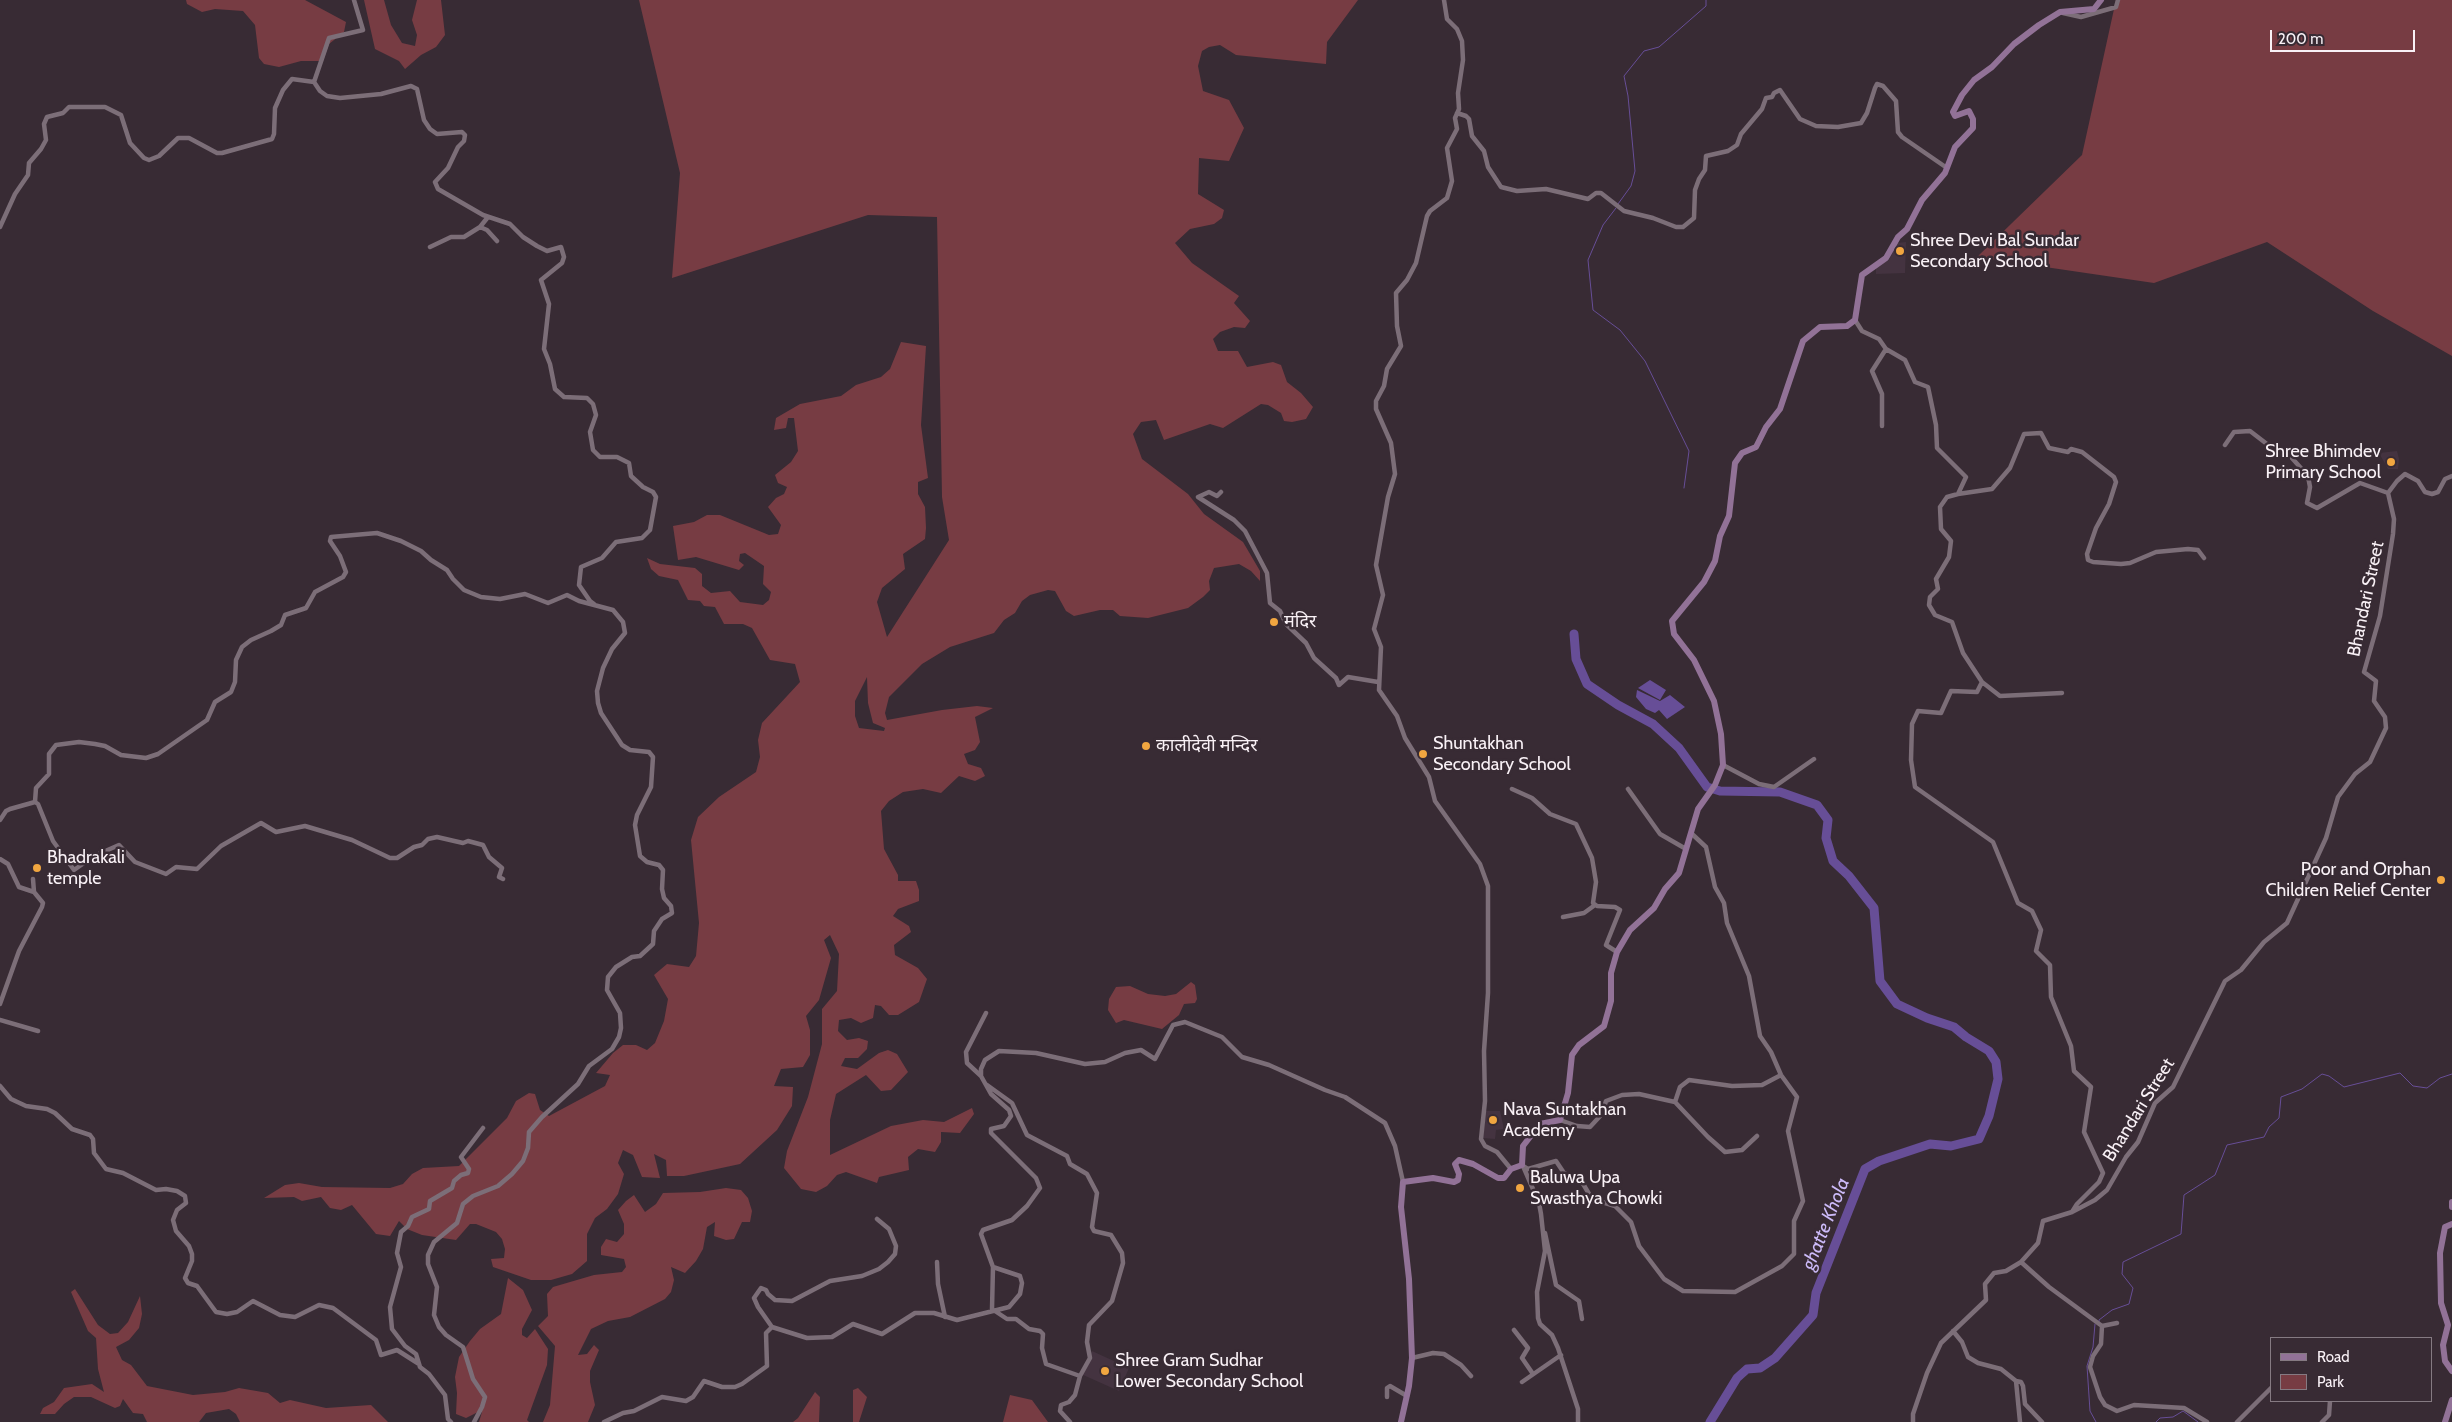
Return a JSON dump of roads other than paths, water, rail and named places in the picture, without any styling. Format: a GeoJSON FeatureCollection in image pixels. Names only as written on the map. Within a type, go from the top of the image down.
{"type":"FeatureCollection","features":[{"type":"Feature","properties":{"kind":"street"},"geometry":{"type":"LineString","coordinates":[[314,82],[330,38],[363,30],[354,0]]}},
{"type":"Feature","properties":{"kind":"street"},"geometry":{"type":"LineString","coordinates":[[1444,0],[1447,19],[1456,29],[1462,41],[1463,67],[1457,113],[1454,118],[1457,129],[1447,148],[1453,174],[1450,195],[1430,210],[1416,263],[1403,286],[1396,293],[1397,326],[1401,346],[1386,369],[1384,386],[1376,401],[1376,409],[1391,443],[1395,474],[1388,497],[1376,566],[1383,595],[1374,629],[1382,647],[1378,682],[1379,690],[1397,716],[1405,738],[1429,777],[1435,801],[1480,864],[1488,886],[1488,993],[1484,1050],[1485,1101],[1481,1139],[1485,1146],[1497,1152],[1511,1169]]}},
{"type":"Feature","properties":{"kind":"street"},"geometry":{"type":"LineString","coordinates":[[1958,494],[1966,477],[1937,448],[1936,425],[1928,387],[1915,382],[1905,360],[1886,349],[1879,339],[1862,331],[1855,320],[1862,274],[1886,258],[1894,242],[1907,229],[1922,200],[1947,168],[1955,147],[1973,128],[1973,119],[1968,111],[1955,116],[1953,112],[1962,95],[1974,80],[1992,67],[2014,44],[2060,12],[2090,11],[2098,7],[2101,0]]}},
{"type":"Feature","properties":{"kind":"street"},"geometry":{"type":"LineString","coordinates":[[2060,12],[2081,17],[2116,7],[2118,0]]}},
{"type":"Feature","properties":{"kind":"street"},"geometry":{"type":"LineString","coordinates":[[0,227],[15,194],[28,175],[29,163],[46,140],[44,124],[47,117],[63,113],[69,106],[105,107],[121,115],[130,143],[144,158],[149,160],[159,156],[173,140],[182,137],[195,140],[217,153],[274,137],[275,108],[282,90],[292,78],[314,82],[327,96],[340,98],[381,94],[411,86],[417,89],[424,120],[430,129],[437,134],[462,132],[465,135],[464,141],[458,147],[448,168],[435,182],[438,189],[488,217],[510,224],[523,237],[547,251],[561,246],[563,250],[562,263],[541,280],[549,304],[549,318],[543,338],[544,349],[550,364],[555,388],[564,397],[588,398],[594,404],[596,415],[590,432],[593,450],[600,457],[617,457],[629,463],[631,476],[643,487],[653,492],[656,497],[650,530],[642,538],[616,542],[602,558],[581,567],[579,585],[590,602],[599,607]]}},
{"type":"Feature","properties":{"kind":"street"},"geometry":{"type":"LineString","coordinates":[[1457,113],[1469,119],[1472,136],[1484,151],[1488,168],[1501,187],[1517,191],[1546,189],[1588,199],[1596,193],[1601,193],[1624,211],[1653,218],[1676,228],[1683,227],[1694,218],[1695,190],[1705,170],[1706,156],[1728,151],[1737,145],[1740,134],[1762,109],[1766,98],[1772,97],[1774,93],[1780,90],[1800,119],[1816,126],[1838,127],[1861,123],[1867,113],[1877,84],[1883,86],[1896,101],[1898,132],[1902,137],[1947,168]]}},
{"type":"Feature","properties":{"kind":"street"},"geometry":{"type":"LineString","coordinates":[[430,247],[451,237],[464,237],[480,227],[488,217]]}},
{"type":"Feature","properties":{"kind":"street"},"geometry":{"type":"LineString","coordinates":[[480,227],[487,230],[497,241]]}},
{"type":"Feature","properties":{"kind":"street"},"geometry":{"type":"LineString","coordinates":[[1560,1120],[1568,1093],[1572,1055],[1579,1045],[1604,1026],[1611,1001],[1610,972],[1617,952],[1630,930],[1654,908],[1665,889],[1679,873],[1698,809],[1715,785],[1722,765],[1720,734],[1714,701],[1694,660],[1674,634],[1672,621],[1704,582],[1715,561],[1720,536],[1729,516],[1735,463],[1742,453],[1756,447],[1766,427],[1780,409],[1803,341],[1820,327],[1847,326],[1855,320]]}},
{"type":"Feature","properties":{"kind":"street"},"geometry":{"type":"LineString","coordinates":[[1882,426],[1882,394],[1872,371],[1886,349]]}},
{"type":"Feature","properties":{"kind":"street"},"geometry":{"type":"LineString","coordinates":[[2225,445],[2234,432],[2250,431],[2276,451],[2291,457],[2308,476],[2310,487],[2307,503],[2317,508],[2360,483],[2388,493],[2396,481],[2405,474],[2418,480],[2425,492],[2432,494],[2438,492],[2445,479],[2452,476]]}},
{"type":"Feature","properties":{"kind":"street"},"geometry":{"type":"LineString","coordinates":[[2062,693],[2000,696],[1982,682],[1963,653],[1952,622],[1935,615],[1930,605],[1930,597],[1938,589],[1936,578],[1949,557],[1951,541],[1942,529],[1940,507],[1947,497],[1992,489],[2010,468],[2024,434],[2041,433],[2049,448],[2068,452],[2071,449],[2082,452],[2114,477],[2116,482],[2109,504],[2096,528],[2087,554],[2088,560],[2121,564],[2130,563],[2156,552],[2188,548],[2198,550],[2204,558]]}},
{"type":"Feature","properties":{"kind":"street"},"geometry":{"type":"LineString","coordinates":[[1222,492],[1217,496],[1209,492],[1198,497],[1234,520],[1245,531],[1267,573],[1270,603],[1280,611],[1286,624],[1306,643],[1314,658],[1336,678],[1339,685],[1348,677],[1378,682]]}},
{"type":"Feature","properties":{"kind":"street","name":"Bhandari Street"},"geometry":{"type":"LineString","coordinates":[[1913,1422],[1913,1414],[1927,1373],[1941,1342],[1986,1300],[1985,1284],[1994,1273],[2006,1270],[2021,1262],[2038,1243],[2043,1220],[2072,1212],[2095,1200],[2107,1190],[2126,1156],[2138,1142],[2156,1102],[2173,1087],[2225,982],[2241,970],[2264,942],[2287,923],[2326,838],[2338,797],[2355,774],[2370,762],[2386,728],[2384,717],[2374,701],[2376,681],[2364,672],[2380,616],[2393,534],[2394,519],[2388,493]]}},
{"type":"Feature","properties":{"kind":"street"},"geometry":{"type":"LineString","coordinates":[[474,1422],[485,1397],[473,1379],[463,1347],[446,1335],[434,1315],[437,1287],[428,1264],[428,1254],[434,1242],[457,1223],[463,1204],[472,1196],[498,1186],[524,1161],[528,1148],[529,1132],[542,1117],[578,1084],[589,1066],[613,1048],[620,1037],[620,1013],[607,990],[608,978],[616,967],[632,958],[640,956],[652,944],[654,931],[662,919],[672,913],[671,906],[664,898],[662,889],[663,870],[659,865],[647,862],[640,856],[635,826],[637,816],[651,787],[653,757],[649,752],[630,750],[622,745],[601,713],[598,703],[597,691],[603,668],[612,649],[624,633],[623,622],[613,610],[567,595],[548,603],[525,594],[500,599],[481,598],[464,590],[448,570],[431,560],[421,551],[401,541],[377,533],[331,537],[330,541],[340,556],[346,572],[343,577],[315,592],[306,608],[285,615],[281,625],[271,632],[250,640],[242,647],[236,660],[235,682],[231,692],[215,702],[207,720],[158,754],[146,758],[121,756],[105,746],[95,744],[79,742],[56,746],[49,754],[49,774],[36,788],[35,802],[42,811],[53,842],[74,870],[94,856],[119,845],[135,862],[166,874],[176,867],[197,869],[221,846],[261,823],[276,832],[305,826],[352,840],[390,858],[397,858],[414,847],[422,845],[428,839],[437,837],[463,843],[468,841],[483,845],[488,857],[502,868],[499,877],[503,879]]}},
{"type":"Feature","properties":{"kind":"street"},"geometry":{"type":"LineString","coordinates":[[1982,682],[1977,692],[1951,691],[1941,713],[1918,711],[1912,724],[1911,760],[1915,787],[1993,842],[2018,903],[2032,911],[2041,930],[2036,951],[2050,965],[2051,997],[2071,1046],[2074,1072],[2091,1087],[2084,1132],[2103,1173],[2100,1182],[2077,1204],[2072,1212]]}},
{"type":"Feature","properties":{"kind":"street"},"geometry":{"type":"LineString","coordinates":[[1722,765],[1759,784],[1774,787],[1814,759]]}},
{"type":"Feature","properties":{"kind":"street"},"geometry":{"type":"LineString","coordinates":[[1512,789],[1532,798],[1550,814],[1576,824],[1592,858],[1596,878],[1594,905]]}},
{"type":"Feature","properties":{"kind":"street"},"geometry":{"type":"LineString","coordinates":[[1628,789],[1660,834],[1686,849]]}},
{"type":"Feature","properties":{"kind":"street"},"geometry":{"type":"LineString","coordinates":[[0,820],[6,810],[35,802]]}},
{"type":"Feature","properties":{"kind":"street"},"geometry":{"type":"LineString","coordinates":[[1522,1165],[1528,1169],[1556,1161],[1564,1173],[1582,1182],[1592,1199],[1615,1206],[1632,1222],[1640,1246],[1664,1279],[1674,1288],[1683,1292],[1735,1292],[1782,1266],[1794,1254],[1794,1221],[1802,1201],[1788,1131],[1797,1097],[1780,1075],[1772,1052],[1760,1036],[1749,976],[1727,923],[1724,903],[1715,887],[1706,847],[1691,833]]}},
{"type":"Feature","properties":{"kind":"street"},"geometry":{"type":"LineString","coordinates":[[0,859],[8,864],[19,887],[34,892],[43,903],[19,951],[0,1004]]}},
{"type":"Feature","properties":{"kind":"street"},"geometry":{"type":"LineString","coordinates":[[33,879],[34,892]]}},
{"type":"Feature","properties":{"kind":"street"},"geometry":{"type":"LineString","coordinates":[[1563,917],[1582,914],[1594,905],[1620,910],[1606,942],[1607,947],[1617,952]]}},
{"type":"Feature","properties":{"kind":"street"},"geometry":{"type":"LineString","coordinates":[[981,1076],[967,1063],[966,1052],[986,1013]]}},
{"type":"Feature","properties":{"kind":"street"},"geometry":{"type":"LineString","coordinates":[[0,1020],[38,1031]]}},
{"type":"Feature","properties":{"kind":"street"},"geometry":{"type":"LineString","coordinates":[[1080,1376],[1046,1364],[1042,1348],[1043,1334],[1016,1319],[1008,1319],[992,1308],[993,1267],[981,1234],[983,1230],[1012,1220],[1028,1206],[1040,1188],[1036,1178],[990,1133],[991,1129],[1004,1126],[1011,1116],[1009,1110],[991,1094],[981,1076],[981,1069],[985,1060],[999,1051],[1005,1050],[1036,1053],[1085,1064],[1105,1062],[1125,1053],[1141,1050],[1155,1059],[1173,1025],[1185,1022],[1222,1037],[1242,1057],[1269,1065],[1345,1097],[1385,1123],[1395,1146],[1404,1182],[1401,1207],[1409,1279],[1412,1358],[1407,1396],[1401,1422]]}},
{"type":"Feature","properties":{"kind":"street"},"geometry":{"type":"LineString","coordinates":[[1675,1102],[1680,1087],[1690,1080],[1732,1086],[1762,1085],[1780,1075]]}},
{"type":"Feature","properties":{"kind":"street"},"geometry":{"type":"LineString","coordinates":[[984,1083],[1012,1104],[1027,1136],[1067,1156],[1070,1164],[1087,1174],[1097,1193],[1092,1228],[1094,1231],[1111,1235],[1122,1253],[1123,1263],[1112,1301],[1088,1325],[1087,1342],[1090,1358],[1080,1376],[1074,1395],[1069,1402],[1061,1406],[1060,1411],[1070,1422]]}},
{"type":"Feature","properties":{"kind":"street"},"geometry":{"type":"LineString","coordinates":[[0,1086],[11,1099],[26,1106],[47,1109],[55,1113],[72,1129],[90,1135],[93,1139],[94,1154],[106,1169],[123,1173],[156,1190],[166,1188],[177,1191],[185,1196],[186,1203],[177,1210],[173,1220],[176,1231],[190,1246],[192,1254],[192,1261],[185,1278],[188,1283],[198,1286],[216,1312],[227,1314],[238,1312],[253,1302],[280,1315],[295,1317],[319,1305],[333,1308],[376,1340],[381,1354],[397,1350],[419,1364]]}},
{"type":"Feature","properties":{"kind":"street"},"geometry":{"type":"LineString","coordinates":[[1578,1422],[1578,1409],[1561,1355],[1552,1335],[1540,1324],[1538,1318],[1537,1292],[1545,1251],[1539,1203],[1522,1165],[1523,1146],[1540,1124],[1560,1120],[1577,1126],[1590,1127],[1602,1114],[1606,1100],[1622,1095],[1646,1095],[1675,1102],[1708,1137],[1726,1152],[1742,1150],[1756,1136]]}},
{"type":"Feature","properties":{"kind":"street"},"geometry":{"type":"LineString","coordinates":[[451,1422],[448,1419],[445,1395],[429,1374],[420,1367],[416,1354],[405,1346],[392,1329],[390,1307],[401,1267],[397,1253],[398,1239],[401,1232],[408,1226],[412,1217],[429,1209],[430,1201],[452,1188],[454,1181],[461,1175],[468,1173],[469,1170],[460,1157],[483,1128]]}},
{"type":"Feature","properties":{"kind":"street"},"geometry":{"type":"LineString","coordinates":[[1404,1182],[1433,1178],[1454,1182],[1458,1180],[1459,1174],[1455,1164],[1459,1160],[1473,1164],[1498,1178],[1504,1178],[1511,1169],[1522,1165]]}},
{"type":"Feature","properties":{"kind":"street"},"geometry":{"type":"LineString","coordinates":[[2452,1202],[2452,1208]]}},
{"type":"Feature","properties":{"kind":"street"},"geometry":{"type":"LineString","coordinates":[[877,1218],[889,1229],[896,1246],[895,1254],[888,1262],[879,1269],[862,1276],[830,1281],[792,1301],[775,1300],[766,1290],[761,1288],[754,1298],[772,1327],[807,1338],[826,1338],[837,1334],[853,1324],[882,1334],[915,1313],[934,1313],[944,1318],[957,1320],[996,1311],[1009,1307],[1020,1294],[1022,1283],[1018,1274],[999,1271],[993,1267]]}},
{"type":"Feature","properties":{"kind":"street"},"geometry":{"type":"LineString","coordinates":[[2452,1224],[2445,1227],[2440,1253],[2441,1303],[2448,1324],[2444,1345],[2445,1361],[2452,1371]]}},
{"type":"Feature","properties":{"kind":"street"},"geometry":{"type":"LineString","coordinates":[[1542,1225],[1556,1285],[1579,1301],[1582,1320]]}},
{"type":"Feature","properties":{"kind":"street"},"geometry":{"type":"LineString","coordinates":[[937,1262],[938,1284],[944,1318]]}},
{"type":"Feature","properties":{"kind":"street"},"geometry":{"type":"LineString","coordinates":[[2021,1262],[2049,1287],[2102,1326],[2117,1323]]}},
{"type":"Feature","properties":{"kind":"street"},"geometry":{"type":"LineString","coordinates":[[2102,1326],[2101,1344],[2093,1356],[2090,1367],[2100,1397],[2105,1404],[2117,1411],[2134,1405],[2184,1408],[2207,1422]]}},
{"type":"Feature","properties":{"kind":"street"},"geometry":{"type":"LineString","coordinates":[[604,1422],[623,1413],[634,1411],[662,1397],[686,1401],[693,1397],[704,1381],[722,1387],[735,1388],[767,1366],[766,1332],[772,1327]]}},
{"type":"Feature","properties":{"kind":"street"},"geometry":{"type":"LineString","coordinates":[[1514,1330],[1528,1348],[1522,1358],[1534,1374]]}},
{"type":"Feature","properties":{"kind":"street"},"geometry":{"type":"LineString","coordinates":[[1953,1331],[1962,1342],[1968,1356],[1978,1363],[2001,1369],[2020,1382],[2023,1386],[2025,1404],[2042,1422]]}},
{"type":"Feature","properties":{"kind":"street"},"geometry":{"type":"LineString","coordinates":[[1412,1358],[1433,1353],[1444,1354],[1461,1365],[1471,1376]]}},
{"type":"Feature","properties":{"kind":"street"},"geometry":{"type":"LineString","coordinates":[[1522,1382],[1561,1355]]}},
{"type":"Feature","properties":{"kind":"street"},"geometry":{"type":"LineString","coordinates":[[2016,1381],[2020,1422]]}},
{"type":"Feature","properties":{"kind":"street"},"geometry":{"type":"LineString","coordinates":[[1387,1397],[1387,1388],[1390,1386],[1407,1396]]}},
{"type":"Feature","properties":{"kind":"street"},"geometry":{"type":"LineString","coordinates":[[2237,1422],[2270,1389]]}},
{"type":"Feature","properties":{"kind":"street"},"geometry":{"type":"LineString","coordinates":[[2445,1422],[2452,1400]]}},
{"type":"Feature","properties":{"kind":"street"},"geometry":{"type":"LineString","coordinates":[[2322,1422],[2329,1415],[2330,1402]]}},
{"type":"Feature","properties":{"kind":"waterway"},"geometry":{"type":"LineString","coordinates":[[1618,204],[1631,186],[1635,171],[1628,96],[1624,76],[1644,51],[1659,47],[1706,6],[1706,0]]}},
{"type":"Feature","properties":{"kind":"waterway"},"geometry":{"type":"LineString","coordinates":[[1616,208],[1603,225],[1588,260],[1593,310],[1620,330],[1645,361],[1689,451],[1684,488]]}},
{"type":"Feature","properties":{"kind":"waterway","name":"ghatte Khola"},"geometry":{"type":"LineString","coordinates":[[1574,634],[1576,659],[1587,684],[1618,705],[1653,724],[1679,748],[1707,787],[1720,791],[1780,792],[1817,805],[1828,820],[1826,838],[1833,861],[1849,876],[1874,908],[1880,981],[1897,1004],[1927,1018],[1954,1027],[1989,1051],[1996,1062],[1998,1079],[1989,1116],[1979,1139],[1951,1146],[1930,1144],[1879,1161],[1865,1169],[1816,1293],[1813,1315],[1775,1358],[1760,1368],[1747,1369],[1737,1378],[1710,1422]]}},
{"type":"Feature","properties":{"kind":"waterway"},"geometry":{"type":"LineString","coordinates":[[2099,1322],[2112,1310],[2129,1304],[2133,1288],[2122,1274],[2123,1262],[2181,1234],[2184,1195],[2215,1175],[2227,1145],[2264,1137],[2269,1127],[2279,1118],[2281,1097],[2302,1089],[2322,1074],[2329,1076],[2344,1087],[2400,1073],[2413,1086],[2427,1088],[2440,1078],[2452,1074]]}},
{"type":"Feature","properties":{"kind":"waterway"},"geometry":{"type":"LineString","coordinates":[[2095,1324],[2093,1347],[2087,1366],[2090,1411],[2096,1422]]}},
{"type":"Feature","properties":{"kind":"waterway"},"geometry":{"type":"LineString","coordinates":[[2156,1422],[2160,1418],[2173,1417],[2183,1411],[2198,1422]]}},
{"type":"Feature","properties":{"kind":"place","name":"Shree Devi Bal Sundar Secondary School"},"geometry":{"type":"Point","coordinates":[1900,251]}},
{"type":"Feature","properties":{"kind":"place","name":"Shree Bhimdev Primary School"},"geometry":{"type":"Point","coordinates":[2391,462]}},
{"type":"Feature","properties":{"kind":"place","name":"मंदिर"},"geometry":{"type":"Point","coordinates":[1274,622]}},
{"type":"Feature","properties":{"kind":"place","name":"कालीदेवी मन्दिर"},"geometry":{"type":"Point","coordinates":[1146,746]}},
{"type":"Feature","properties":{"kind":"place","name":"Shuntakhan Secondary School"},"geometry":{"type":"Point","coordinates":[1423,754]}},
{"type":"Feature","properties":{"kind":"place","name":"Bhadrakali temple"},"geometry":{"type":"Point","coordinates":[37,868]}},
{"type":"Feature","properties":{"kind":"place","name":"Poor and Orphan Children Relief Center"},"geometry":{"type":"Point","coordinates":[2441,880]}},
{"type":"Feature","properties":{"kind":"place","name":"Nava Suntakhan Academy"},"geometry":{"type":"Point","coordinates":[1493,1120]}},
{"type":"Feature","properties":{"kind":"place","name":"Baluwa Upa Swasthya Chowki"},"geometry":{"type":"Point","coordinates":[1520,1188]}},
{"type":"Feature","properties":{"kind":"place","name":"Shree Gram Sudhar Lower Secondary School"},"geometry":{"type":"Point","coordinates":[1105,1371]}}]}
